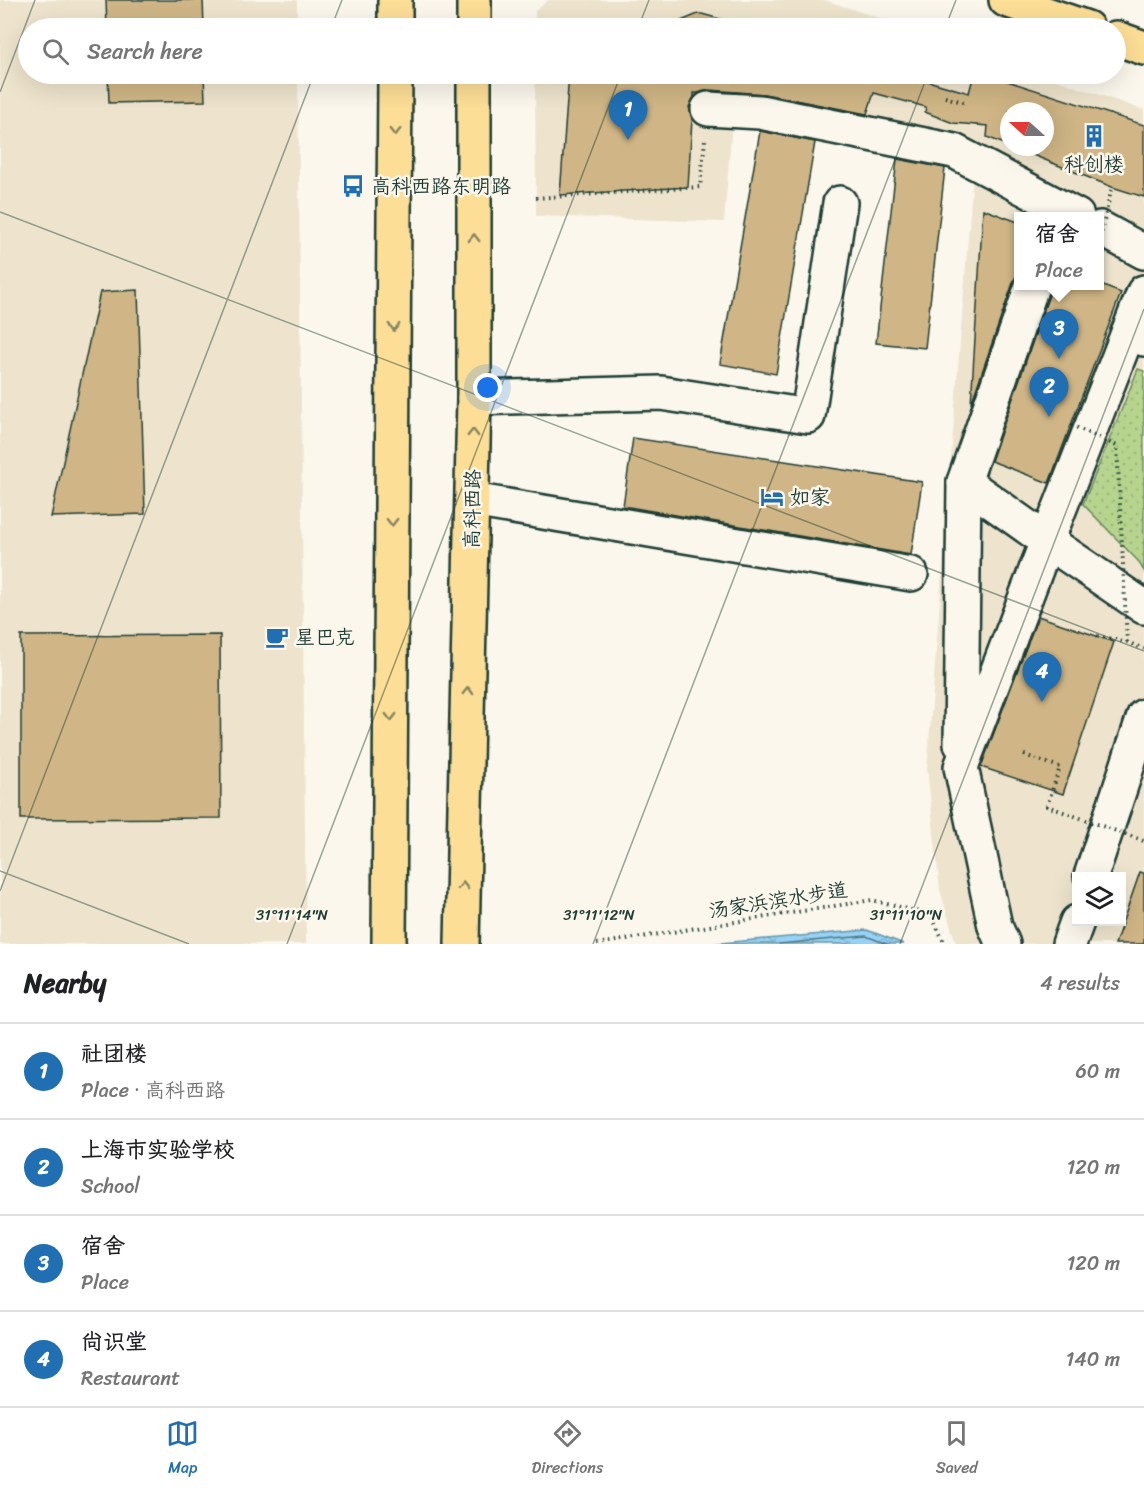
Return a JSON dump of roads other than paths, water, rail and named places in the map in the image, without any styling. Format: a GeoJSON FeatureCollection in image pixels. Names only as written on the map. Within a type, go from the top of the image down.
{"type":"FeatureCollection","features":[{"type":"Feature","properties":{"kind":"main road"},"geometry":{"type":"LineString","coordinates":[[395,0],[395,18]]}},
{"type":"Feature","properties":{"kind":"main road"},"geometry":{"type":"LineString","coordinates":[[474,0],[474,18]]}},
{"type":"Feature","properties":{"kind":"main road"},"geometry":{"type":"LineString","coordinates":[[1006,0],[1059,18]]}},
{"type":"Feature","properties":{"kind":"main road"},"geometry":{"type":"LineString","coordinates":[[1126,42],[1144,48]]}},
{"type":"Feature","properties":{"kind":"main road"},"geometry":{"type":"LineString","coordinates":[[389,944],[395,84]]}},
{"type":"Feature","properties":{"kind":"main road","name":"高科西路"},"geometry":{"type":"LineString","coordinates":[[462,944],[474,398],[474,84]]}},
{"type":"Feature","properties":{"kind":"lane"},"geometry":{"type":"LineString","coordinates":[[708,109],[760,112],[954,151],[1061,212]]}},
{"type":"Feature","properties":{"kind":"lane"},"geometry":{"type":"LineString","coordinates":[[474,398],[661,393],[807,416],[840,202]]}},
{"type":"Feature","properties":{"kind":"lane"},"geometry":{"type":"LineString","coordinates":[[1104,230],[1144,252]]}},
{"type":"Feature","properties":{"kind":"lane"},"geometry":{"type":"LineString","coordinates":[[1003,944],[995,926],[961,767],[964,482],[1030,290]]}},
{"type":"Feature","properties":{"kind":"lane"},"geometry":{"type":"LineString","coordinates":[[961,767],[1047,541],[1136,336],[1144,292]]}},
{"type":"Feature","properties":{"kind":"lane"},"geometry":{"type":"LineString","coordinates":[[964,482],[1144,607]]}},
{"type":"Feature","properties":{"kind":"lane"},"geometry":{"type":"LineString","coordinates":[[472,500],[911,574]]}},
{"type":"Feature","properties":{"kind":"lane"},"geometry":{"type":"LineString","coordinates":[[1093,872],[1144,716]]}},
{"type":"Feature","properties":{"kind":"lane"},"geometry":{"type":"LineString","coordinates":[[1069,944],[1075,926]]}},
{"type":"Feature","properties":{"kind":"water"},"geometry":{"type":"Polygon","coordinates":[[[867,930],[904,944],[709,944],[867,930]]]}},
{"type":"Feature","properties":{"kind":"place","name":"科创楼"},"geometry":{"type":"Point","coordinates":[1094,136]}},
{"type":"Feature","properties":{"kind":"place","name":"社团楼"},"geometry":{"type":"Point","coordinates":[628,140]}},
{"type":"Feature","properties":{"kind":"place","name":"高科西路东明路"},"geometry":{"type":"Point","coordinates":[353,186]}},
{"type":"Feature","properties":{"kind":"place","name":"宿舍"},"geometry":{"type":"Point","coordinates":[1059,359]}},
{"type":"Feature","properties":{"kind":"place","name":"上海市实验学校"},"geometry":{"type":"Point","coordinates":[1049,417]}},
{"type":"Feature","properties":{"kind":"place","name":"如家"},"geometry":{"type":"Point","coordinates":[772,497]}},
{"type":"Feature","properties":{"kind":"place","name":"星巴克"},"geometry":{"type":"Point","coordinates":[277,637]}},
{"type":"Feature","properties":{"kind":"place","name":"尚识堂"},"geometry":{"type":"Point","coordinates":[1042,702]}}]}
